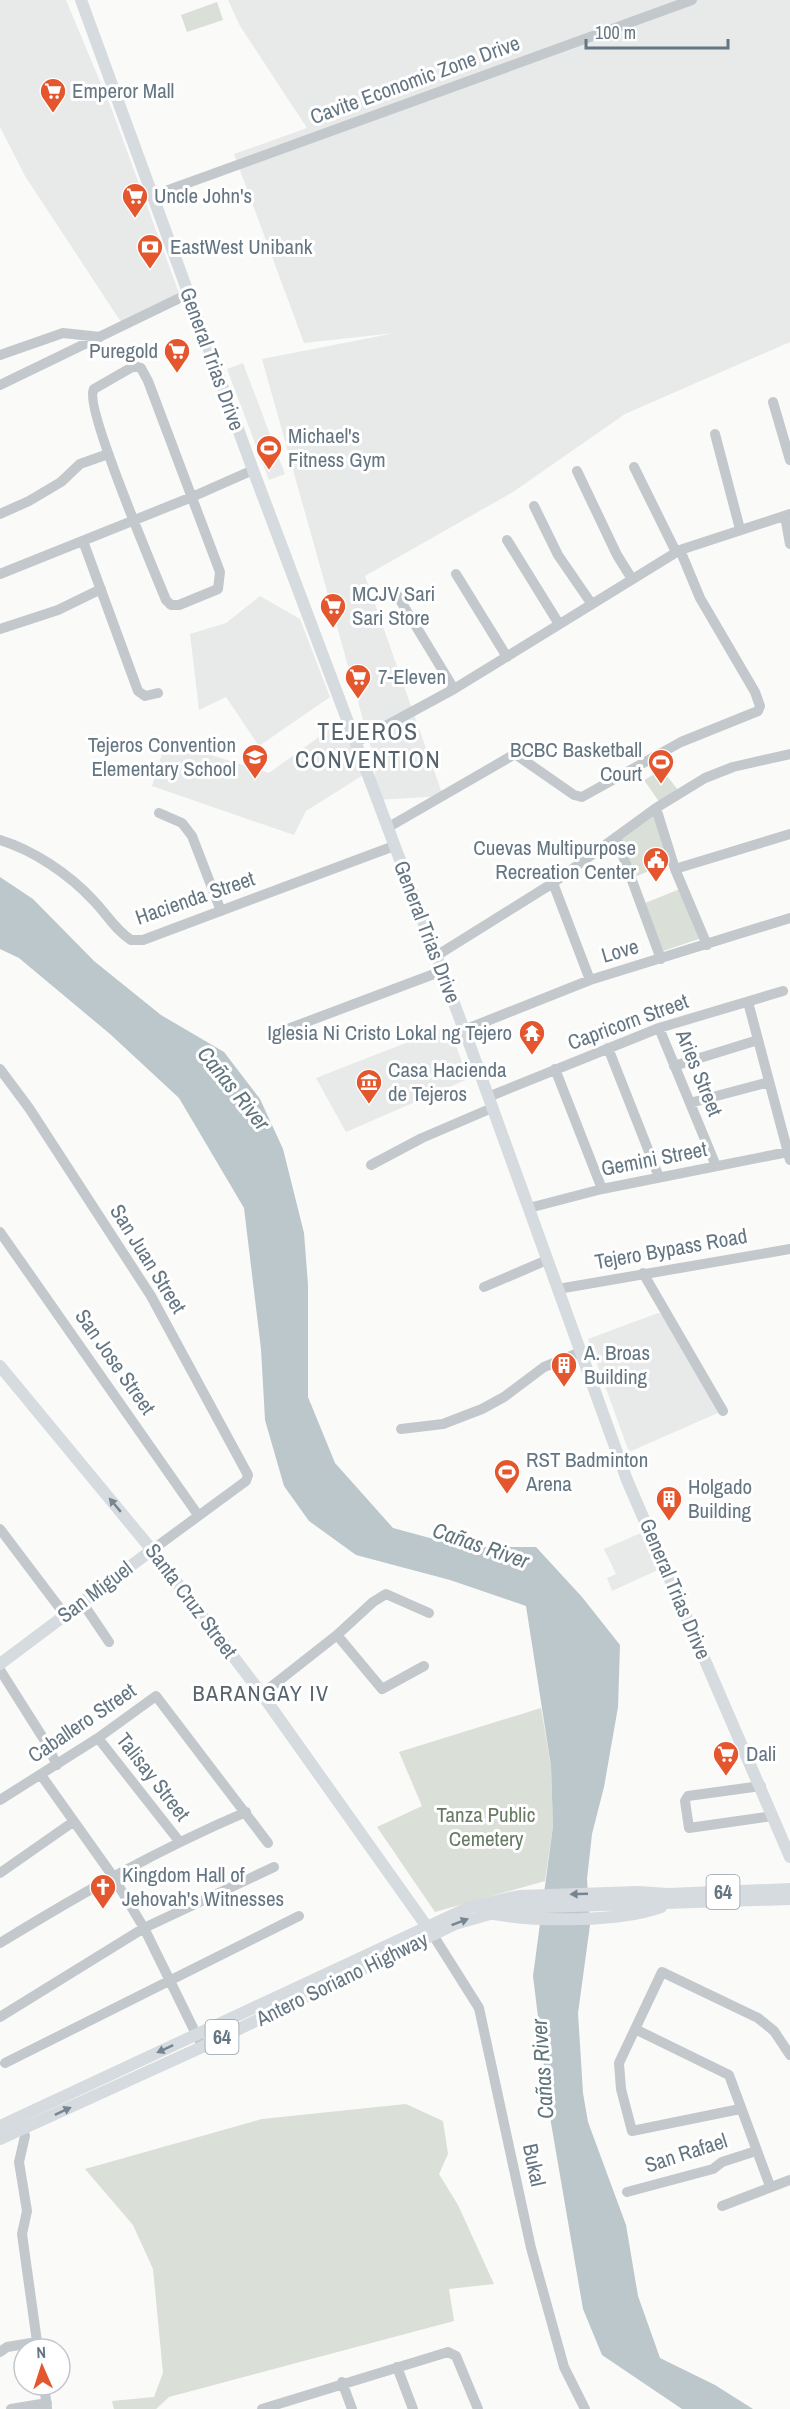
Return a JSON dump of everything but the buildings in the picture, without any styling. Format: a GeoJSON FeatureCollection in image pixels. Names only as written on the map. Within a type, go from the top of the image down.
{"type":"FeatureCollection","features":[{"type":"Feature","properties":{"kind":"main road","name":"General Trias Drive"},"geometry":{"type":"LineString","coordinates":[[81,0],[253,470],[464,1030],[627,1480],[790,1857]]}},
{"type":"Feature","properties":{"kind":"main road","name":"Santa Cruz Street"},"geometry":{"type":"LineString","coordinates":[[0,1366],[152,1550],[262,1694],[430,1930]]}},
{"type":"Feature","properties":{"kind":"main road","name":"San Miguel"},"geometry":{"type":"LineString","coordinates":[[0,1664],[152,1550]]}},
{"type":"Feature","properties":{"kind":"main road","name":"Antero Soriano Highway"},"geometry":{"type":"LineString","coordinates":[[519,1908],[599,1916],[639,1914],[668,1900],[790,1889]]}},
{"type":"Feature","properties":{"kind":"main road","name":"Antero Soriano Highway"},"geometry":{"type":"LineString","coordinates":[[3,2131],[202,2047],[430,1930],[453,1913],[488,1908],[519,1908],[638,1899],[790,1899]]}},
{"type":"Feature","properties":{"kind":"main road","name":"Antero Soriano Highway"},"geometry":{"type":"LineString","coordinates":[[22,2123],[196,2035],[430,1930]]}},
{"type":"Feature","properties":{"kind":"street","name":"Cavite Economic Zone Drive"},"geometry":{"type":"LineString","coordinates":[[152,196],[692,0]]}},
{"type":"Feature","properties":{"kind":"street"},"geometry":{"type":"LineString","coordinates":[[0,385],[188,294]]}},
{"type":"Feature","properties":{"kind":"street"},"geometry":{"type":"LineString","coordinates":[[0,355],[63,333],[100,337]]}},
{"type":"Feature","properties":{"kind":"street"},"geometry":{"type":"LineString","coordinates":[[127,368],[141,368],[192,498],[220,573],[220,585],[214,592],[179,605],[169,603],[134,520],[108,454],[91,394],[127,368]]}},
{"type":"Feature","properties":{"kind":"street"},"geometry":{"type":"LineString","coordinates":[[773,402],[790,460]]}},
{"type":"Feature","properties":{"kind":"street"},"geometry":{"type":"LineString","coordinates":[[715,434],[740,528]]}},
{"type":"Feature","properties":{"kind":"street"},"geometry":{"type":"LineString","coordinates":[[0,514],[29,501],[61,482],[80,464],[108,454]]}},
{"type":"Feature","properties":{"kind":"street"},"geometry":{"type":"LineString","coordinates":[[387,828],[515,754],[574,795],[582,796],[681,742],[758,711],[760,706],[755,692],[700,598],[634,467]]}},
{"type":"Feature","properties":{"kind":"street"},"geometry":{"type":"LineString","coordinates":[[0,574],[192,498],[253,470]]}},
{"type":"Feature","properties":{"kind":"street"},"geometry":{"type":"LineString","coordinates":[[578,471],[617,555],[632,579]]}},
{"type":"Feature","properties":{"kind":"street"},"geometry":{"type":"LineString","coordinates":[[534,506],[558,555],[591,603]]}},
{"type":"Feature","properties":{"kind":"street"},"geometry":{"type":"LineString","coordinates":[[356,742],[454,689],[678,551],[740,528],[788,515],[790,544]]}},
{"type":"Feature","properties":{"kind":"street"},"geometry":{"type":"LineString","coordinates":[[507,540],[559,624]]}},
{"type":"Feature","properties":{"kind":"street"},"geometry":{"type":"LineString","coordinates":[[83,542],[138,691],[145,696],[158,693]]}},
{"type":"Feature","properties":{"kind":"street"},"geometry":{"type":"LineString","coordinates":[[456,574],[507,657]]}},
{"type":"Feature","properties":{"kind":"street"},"geometry":{"type":"LineString","coordinates":[[0,629],[58,610],[101,589]]}},
{"type":"Feature","properties":{"kind":"street"},"geometry":{"type":"LineString","coordinates":[[398,595],[454,689]]}},
{"type":"Feature","properties":{"kind":"street"},"geometry":{"type":"LineString","coordinates":[[436,956],[553,883],[656,808],[705,778],[733,767],[790,754]]}},
{"type":"Feature","properties":{"kind":"street"},"geometry":{"type":"LineString","coordinates":[[656,808],[675,869],[707,945]]}},
{"type":"Feature","properties":{"kind":"street"},"geometry":{"type":"LineString","coordinates":[[159,813],[182,824],[192,836],[221,911]]}},
{"type":"Feature","properties":{"kind":"street"},"geometry":{"type":"LineString","coordinates":[[675,869],[790,834]]}},
{"type":"Feature","properties":{"kind":"street"},"geometry":{"type":"LineString","coordinates":[[616,837],[661,959]]}},
{"type":"Feature","properties":{"kind":"street","name":"Hacienda Street"},"geometry":{"type":"LineString","coordinates":[[0,840],[17,845],[60,872],[93,899],[131,940],[142,940],[394,846]]}},
{"type":"Feature","properties":{"kind":"street"},"geometry":{"type":"LineString","coordinates":[[553,883],[590,980]]}},
{"type":"Feature","properties":{"kind":"street","name":"Love"},"geometry":{"type":"LineString","coordinates":[[464,1030],[590,980],[790,918]]}},
{"type":"Feature","properties":{"kind":"street"},"geometry":{"type":"LineString","coordinates":[[277,1033],[442,971]]}},
{"type":"Feature","properties":{"kind":"street","name":"Capricorn Street"},"geometry":{"type":"LineString","coordinates":[[371,1165],[555,1069],[659,1028],[783,991]]}},
{"type":"Feature","properties":{"kind":"street"},"geometry":{"type":"LineString","coordinates":[[748,1002],[789,1156]]}},
{"type":"Feature","properties":{"kind":"street","name":"Aries Street"},"geometry":{"type":"LineString","coordinates":[[659,1028],[716,1166]]}},
{"type":"Feature","properties":{"kind":"street"},"geometry":{"type":"LineString","coordinates":[[674,1066],[758,1040]]}},
{"type":"Feature","properties":{"kind":"street"},"geometry":{"type":"LineString","coordinates":[[608,1048],[659,1177]]}},
{"type":"Feature","properties":{"kind":"street","name":"San Juan Street"},"geometry":{"type":"LineString","coordinates":[[0,1069],[29,1108],[151,1296],[201,1385],[248,1478]]}},
{"type":"Feature","properties":{"kind":"street"},"geometry":{"type":"LineString","coordinates":[[555,1069],[602,1189]]}},
{"type":"Feature","properties":{"kind":"street"},"geometry":{"type":"LineString","coordinates":[[690,1103],[769,1082]]}},
{"type":"Feature","properties":{"kind":"street","name":"Gemini Street"},"geometry":{"type":"LineString","coordinates":[[529,1208],[659,1177],[789,1156]]}},
{"type":"Feature","properties":{"kind":"street","name":"San Jose Street"},"geometry":{"type":"LineString","coordinates":[[0,1232],[198,1515]]}},
{"type":"Feature","properties":{"kind":"street","name":"Tejero Bypass Road"},"geometry":{"type":"LineString","coordinates":[[558,1289],[790,1249]]}},
{"type":"Feature","properties":{"kind":"street"},"geometry":{"type":"LineString","coordinates":[[484,1287],[547,1260]]}},
{"type":"Feature","properties":{"kind":"street"},"geometry":{"type":"LineString","coordinates":[[643,1273],[723,1411]]}},
{"type":"Feature","properties":{"kind":"street"},"geometry":{"type":"LineString","coordinates":[[401,1429],[443,1424],[482,1409],[544,1367],[581,1352]]}},
{"type":"Feature","properties":{"kind":"street","name":"San Miguel"},"geometry":{"type":"LineString","coordinates":[[152,1550],[248,1478]]}},
{"type":"Feature","properties":{"kind":"street"},"geometry":{"type":"LineString","coordinates":[[0,1529],[65,1615]]}},
{"type":"Feature","properties":{"kind":"street"},"geometry":{"type":"LineString","coordinates":[[262,1694],[337,1635],[373,1602],[386,1594],[429,1613]]}},
{"type":"Feature","properties":{"kind":"street"},"geometry":{"type":"LineString","coordinates":[[82,1602],[109,1642]]}},
{"type":"Feature","properties":{"kind":"street"},"geometry":{"type":"LineString","coordinates":[[337,1635],[382,1689],[424,1666]]}},
{"type":"Feature","properties":{"kind":"street"},"geometry":{"type":"LineString","coordinates":[[0,1670],[45,1741],[57,1765]]}},
{"type":"Feature","properties":{"kind":"street","name":"Caballero Street"},"geometry":{"type":"LineString","coordinates":[[0,1800],[98,1738],[156,1695],[246,1812]]}},
{"type":"Feature","properties":{"kind":"street","name":"Talisay Street"},"geometry":{"type":"LineString","coordinates":[[98,1738],[178,1841]]}},
{"type":"Feature","properties":{"kind":"street"},"geometry":{"type":"LineString","coordinates":[[41,1775],[112,1875],[144,1928],[202,2047]]}},
{"type":"Feature","properties":{"kind":"street"},"geometry":{"type":"LineString","coordinates":[[760,1786],[688,1796],[685,1801],[689,1828],[773,1816]]}},
{"type":"Feature","properties":{"kind":"street"},"geometry":{"type":"LineString","coordinates":[[0,1943],[112,1875],[178,1841],[246,1812],[268,1843]]}},
{"type":"Feature","properties":{"kind":"street"},"geometry":{"type":"LineString","coordinates":[[0,1873],[73,1822]]}},
{"type":"Feature","properties":{"kind":"street"},"geometry":{"type":"LineString","coordinates":[[0,2017],[144,1928],[274,1867]]}},
{"type":"Feature","properties":{"kind":"street"},"geometry":{"type":"LineString","coordinates":[[5,2063],[298,1916]]}},
{"type":"Feature","properties":{"kind":"street","name":"Bukal"},"geometry":{"type":"LineString","coordinates":[[430,1930],[479,2007],[531,2248],[564,2367],[585,2409]]}},
{"type":"Feature","properties":{"kind":"street"},"geometry":{"type":"LineString","coordinates":[[740,2109],[632,2131],[621,2089],[619,2063],[637,2030],[662,1972],[758,2019],[774,2031],[790,2055]]}},
{"type":"Feature","properties":{"kind":"street"},"geometry":{"type":"LineString","coordinates":[[637,2030],[729,2075],[770,2186]]}},
{"type":"Feature","properties":{"kind":"street"},"geometry":{"type":"LineString","coordinates":[[22,2123],[25,2136],[19,2162],[27,2211],[22,2234],[36,2337]]}},
{"type":"Feature","properties":{"kind":"street","name":"San Rafael"},"geometry":{"type":"LineString","coordinates":[[627,2192],[712,2169],[722,2162],[756,2151]]}},
{"type":"Feature","properties":{"kind":"street"},"geometry":{"type":"LineString","coordinates":[[722,2206],[790,2180]]}},
{"type":"Feature","properties":{"kind":"street"},"geometry":{"type":"LineString","coordinates":[[262,2409],[342,2382],[453,2352],[478,2409]]}},
{"type":"Feature","properties":{"kind":"street"},"geometry":{"type":"LineString","coordinates":[[397,2367],[413,2409]]}},
{"type":"Feature","properties":{"kind":"street"},"geometry":{"type":"LineString","coordinates":[[342,2382],[352,2409]]}},
{"type":"Feature","properties":{"kind":"street"},"geometry":{"type":"LineString","coordinates":[[11,2409],[47,2406]]}},
{"type":"Feature","properties":{"kind":"shaded area"},"geometry":{"type":"Polygon","coordinates":[[[0,0],[66,0],[112,110],[179,293],[121,322],[25,176],[0,127],[0,0]]]}},
{"type":"Feature","properties":{"kind":"shaded area"},"geometry":{"type":"Polygon","coordinates":[[[228,0],[790,0],[790,342],[625,414],[513,492],[365,576],[443,796],[376,800],[374,759],[262,359],[395,333],[304,343],[234,154],[307,128],[240,26],[228,0]]]}},
{"type":"Feature","properties":{"kind":"shaded area"},"geometry":{"type":"Polygon","coordinates":[[[243,363],[285,474],[269,480],[227,369],[243,363]]]}},
{"type":"Feature","properties":{"kind":"shaded area"},"geometry":{"type":"Polygon","coordinates":[[[260,596],[300,619],[330,697],[259,746],[226,697],[199,710],[190,634],[226,623],[260,596]]]}},
{"type":"Feature","properties":{"kind":"shaded area","name":"Tejeros Convention Elementary School"},"geometry":{"type":"Polygon","coordinates":[[[341,721],[365,774],[306,811],[294,835],[152,786],[166,741],[269,773],[341,721]]]}},
{"type":"Feature","properties":{"kind":"shaded area","name":"Casa Hacienda de Tejeros"},"geometry":{"type":"Polygon","coordinates":[[[449,1026],[468,1079],[346,1132],[316,1078],[449,1026]]]}},
{"type":"Feature","properties":{"kind":"shaded area"},"geometry":{"type":"Polygon","coordinates":[[[658,1313],[668,1316],[720,1412],[629,1452],[588,1339],[658,1313]]]}},
{"type":"Feature","properties":{"kind":"shaded area"},"geometry":{"type":"Polygon","coordinates":[[[643,1532],[660,1569],[612,1591],[607,1578],[616,1574],[604,1549],[643,1532]]]}},
{"type":"Feature","properties":{"kind":"green space"},"geometry":{"type":"Polygon","coordinates":[[[217,2],[223,20],[187,32],[181,15],[217,2]]]}},
{"type":"Feature","properties":{"kind":"green space","name":"BCBC Basketball Court"},"geometry":{"type":"Polygon","coordinates":[[[662,770],[679,791],[660,803],[644,780],[662,770]]]}},
{"type":"Feature","properties":{"kind":"green space"},"geometry":{"type":"Polygon","coordinates":[[[654,813],[667,863],[635,877],[621,838],[654,813]]]}},
{"type":"Feature","properties":{"kind":"green space"},"geometry":{"type":"Polygon","coordinates":[[[680,889],[699,939],[663,951],[645,903],[680,889]]]}},
{"type":"Feature","properties":{"kind":"green space","name":"Tanza Public Cemetery"},"geometry":{"type":"Polygon","coordinates":[[[541,1708],[551,1766],[553,1826],[545,1881],[435,1912],[377,1827],[422,1806],[399,1752],[541,1708]]]}},
{"type":"Feature","properties":{"kind":"green space"},"geometry":{"type":"Polygon","coordinates":[[[406,2104],[443,2121],[448,2154],[439,2174],[458,2205],[494,2284],[449,2289],[454,2321],[169,2397],[156,2409],[114,2409],[112,2401],[154,2397],[163,2373],[153,2269],[133,2225],[85,2169],[262,2119],[406,2104]]]}},
{"type":"Feature","properties":{"kind":"water","name":"Cañas River"},"geometry":{"type":"Polygon","coordinates":[[[0,877],[33,899],[94,961],[161,1015],[224,1052],[260,1099],[283,1149],[304,1233],[308,1285],[308,1397],[335,1463],[393,1528],[463,1547],[536,1547],[582,1597],[620,1645],[618,1707],[604,1787],[592,1834],[587,1879],[590,1925],[578,2013],[583,2093],[588,2122],[626,2225],[638,2296],[660,2358],[715,2385],[753,2409],[682,2409],[602,2355],[583,2309],[551,2123],[533,1976],[553,1826],[551,1766],[526,1606],[450,1580],[356,1555],[309,1521],[284,1486],[265,1420],[261,1349],[244,1208],[179,1098],[110,1034],[19,958],[0,949],[0,877]]]}},
{"type":"Feature","properties":{"kind":"place","name":"Emperor Mall"},"geometry":{"type":"Point","coordinates":[53,114]}},
{"type":"Feature","properties":{"kind":"place","name":"Uncle John's"},"geometry":{"type":"Point","coordinates":[135,219]}},
{"type":"Feature","properties":{"kind":"place","name":"EastWest Unibank"},"geometry":{"type":"Point","coordinates":[150,270]}},
{"type":"Feature","properties":{"kind":"place","name":"Puregold"},"geometry":{"type":"Point","coordinates":[177,374]}},
{"type":"Feature","properties":{"kind":"place","name":"Michael's Fitness Gym"},"geometry":{"type":"Point","coordinates":[269,471]}},
{"type":"Feature","properties":{"kind":"place","name":"MCJV Sari Sari Store"},"geometry":{"type":"Point","coordinates":[333,629]}},
{"type":"Feature","properties":{"kind":"place","name":"7-Eleven"},"geometry":{"type":"Point","coordinates":[358,700]}},
{"type":"Feature","properties":{"kind":"place","name":"Tejeros Convention Elementary School"},"geometry":{"type":"Point","coordinates":[255,780]}},
{"type":"Feature","properties":{"kind":"place","name":"BCBC Basketball Court"},"geometry":{"type":"Point","coordinates":[661,785]}},
{"type":"Feature","properties":{"kind":"place","name":"Cuevas Multipurpose Recreation Center"},"geometry":{"type":"Point","coordinates":[656,883]}},
{"type":"Feature","properties":{"kind":"place","name":"Iglesia Ni Cristo Lokal ng Tejero"},"geometry":{"type":"Point","coordinates":[532,1056]}},
{"type":"Feature","properties":{"kind":"place","name":"Casa Hacienda de Tejeros"},"geometry":{"type":"Point","coordinates":[369,1105]}},
{"type":"Feature","properties":{"kind":"place","name":"A. Broas Building"},"geometry":{"type":"Point","coordinates":[564,1388]}},
{"type":"Feature","properties":{"kind":"place","name":"RST Badminton Arena"},"geometry":{"type":"Point","coordinates":[507,1495]}},
{"type":"Feature","properties":{"kind":"place","name":"Holgado Building"},"geometry":{"type":"Point","coordinates":[669,1522]}},
{"type":"Feature","properties":{"kind":"place","name":"Dali"},"geometry":{"type":"Point","coordinates":[726,1777]}},
{"type":"Feature","properties":{"kind":"place","name":"Kingdom Hall of Jehovah's Witnesses"},"geometry":{"type":"Point","coordinates":[103,1910]}},
{"type":"Feature","properties":{"kind":"district","name":"TEJEROS CONVENTION"},"geometry":{"type":"Point","coordinates":[368,746]}},
{"type":"Feature","properties":{"kind":"district","name":"BARANGAY IV"},"geometry":{"type":"Point","coordinates":[261,1693]}}]}
